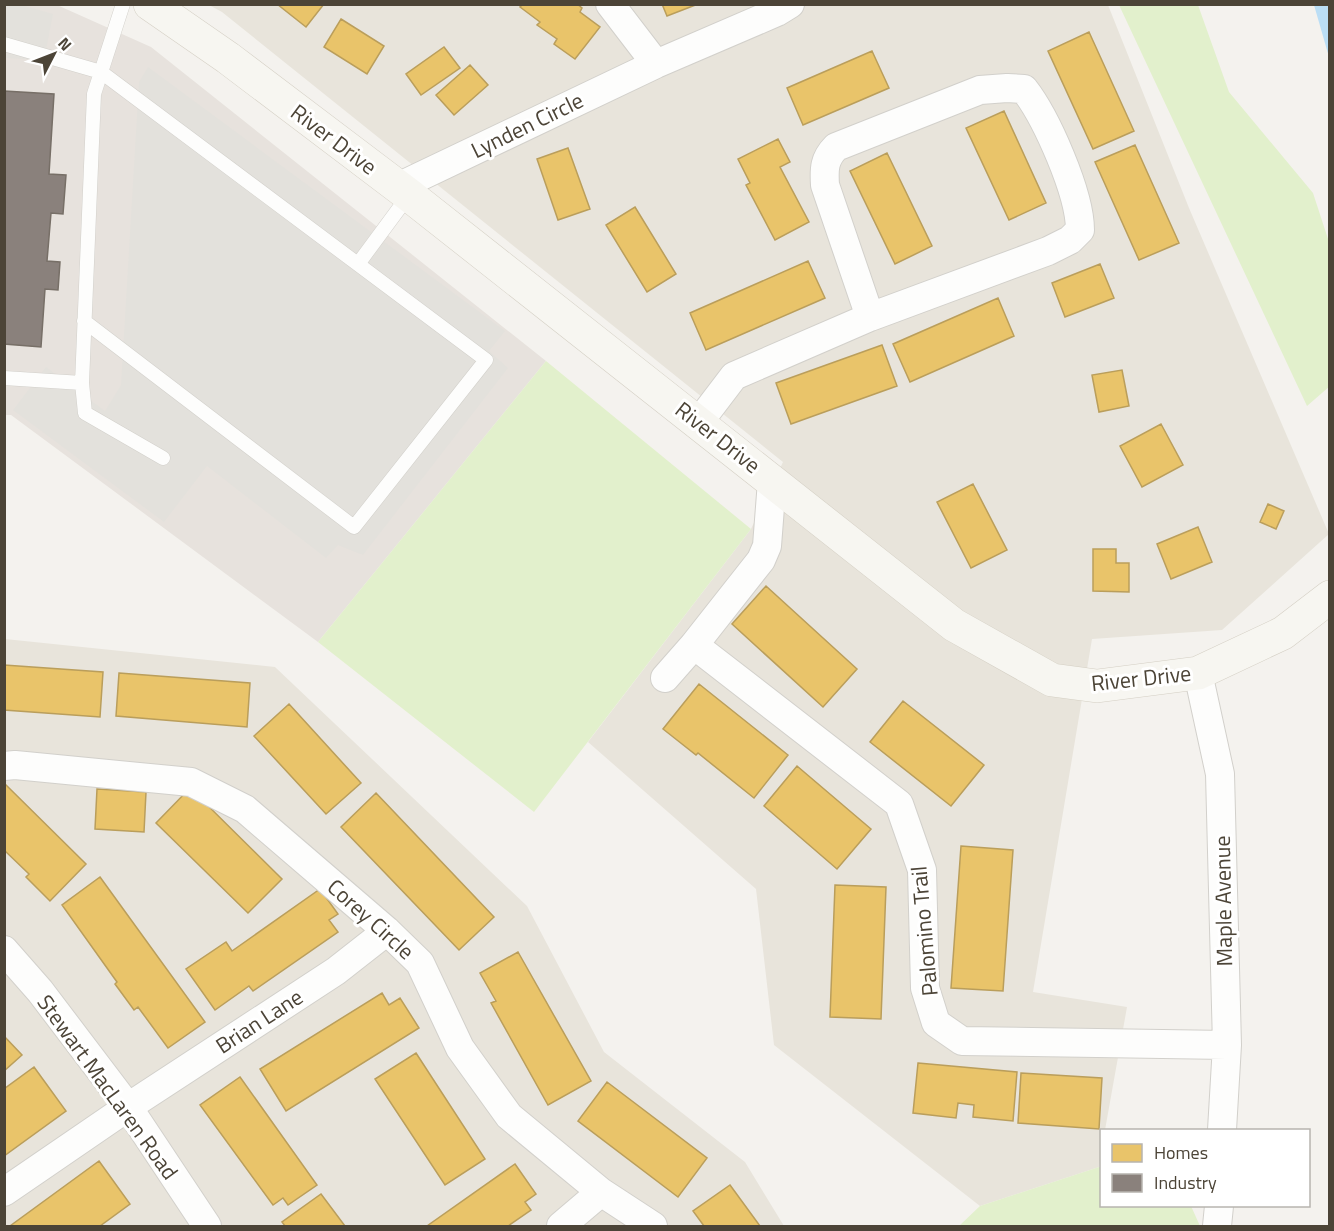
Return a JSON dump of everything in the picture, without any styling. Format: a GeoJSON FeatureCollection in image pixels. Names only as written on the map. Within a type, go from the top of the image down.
{"type":"FeatureCollection","features":[{"type":"Feature","properties":{"kind":"main road","name":"River Drive"},"geometry":{"type":"LineString","coordinates":[[154,6],[228,58],[404,191],[954,625],[1052,680],[1097,686],[1198,674],[1283,633],[1329,597]]}},
{"type":"Feature","properties":{"kind":"street"},"geometry":{"type":"LineString","coordinates":[[610,4],[656,64]]}},
{"type":"Feature","properties":{"kind":"street","name":"Lynden Circle"},"geometry":{"type":"LineString","coordinates":[[404,191],[656,64],[777,12],[790,4]]}},
{"type":"Feature","properties":{"kind":"street"},"geometry":{"type":"LineString","coordinates":[[699,422],[734,376],[870,317],[1048,251],[1070,240],[1080,230],[1080,215],[1070,183],[1037,106],[1024,89],[980,90],[836,147],[827,156],[824,170],[825,185],[870,317]]}},
{"type":"Feature","properties":{"kind":"street"},"geometry":{"type":"LineString","coordinates":[[664,678],[694,645],[761,560],[767,546],[772,481]]}},
{"type":"Feature","properties":{"kind":"street","name":"Palomino Trail"},"geometry":{"type":"LineString","coordinates":[[694,645],[899,804],[922,870],[925,988],[936,1023],[962,1041],[1227,1046]]}},
{"type":"Feature","properties":{"kind":"street","name":"Maple Avenue"},"geometry":{"type":"LineString","coordinates":[[1198,674],[1220,774],[1227,1046],[1222,1129]]}},
{"type":"Feature","properties":{"kind":"street","name":"Corey Circle"},"geometry":{"type":"LineString","coordinates":[[4,766],[15,765],[190,782],[245,809],[387,931],[420,963],[460,1048],[509,1116],[601,1192],[653,1227]]}},
{"type":"Feature","properties":{"kind":"street","name":"Brian Lane"},"geometry":{"type":"LineString","coordinates":[[4,1191],[336,971],[387,931]]}},
{"type":"Feature","properties":{"kind":"street","name":"Stewart MacLaren Road"},"geometry":{"type":"LineString","coordinates":[[4,951],[40,992],[128,1107],[207,1227]]}},
{"type":"Feature","properties":{"kind":"street"},"geometry":{"type":"LineString","coordinates":[[561,1227],[601,1192]]}},
{"type":"Feature","properties":{"kind":"street"},"geometry":{"type":"LineString","coordinates":[[1217,1227],[1219,1207]]}},
{"type":"Feature","properties":{"kind":"lane"},"geometry":{"type":"LineString","coordinates":[[123,4],[94,94],[82,383],[86,413],[162,458]]}},
{"type":"Feature","properties":{"kind":"lane"},"geometry":{"type":"LineString","coordinates":[[4,44],[101,72],[486,360],[354,527],[84,321]]}},
{"type":"Feature","properties":{"kind":"lane"},"geometry":{"type":"LineString","coordinates":[[358,264],[404,191]]}},
{"type":"Feature","properties":{"kind":"lane"},"geometry":{"type":"LineString","coordinates":[[4,378],[82,383]]}},
{"type":"Feature","properties":{"kind":"shaded area"},"geometry":{"type":"Polygon","coordinates":[[[4,5],[57,5],[151,47],[546,361],[318,642],[11,415],[5,415],[4,5]]]}},
{"type":"Feature","properties":{"kind":"shaded area"},"geometry":{"type":"Polygon","coordinates":[[[5,5],[21,5],[53,14],[44,60],[5,58],[5,5]]]}},
{"type":"Feature","properties":{"kind":"shaded area"},"geometry":{"type":"Polygon","coordinates":[[[209,5],[1108,5],[1189,208],[1329,534],[1222,630],[1092,639],[1033,992],[1127,1007],[1105,1129],[1100,1129],[1099,1167],[980,1206],[774,1045],[756,889],[588,742],[751,529],[783,462],[222,12],[209,5]]]}},
{"type":"Feature","properties":{"kind":"shaded area"},"geometry":{"type":"Polygon","coordinates":[[[148,67],[505,331],[489,351],[508,368],[363,555],[338,545],[326,558],[207,466],[164,522],[13,410],[46,367],[105,411],[121,385],[139,82],[148,67]]]}},
{"type":"Feature","properties":{"kind":"shaded area"},"geometry":{"type":"Polygon","coordinates":[[[5,639],[275,667],[527,906],[604,1052],[745,1162],[784,1226],[5,1226],[5,639]]]}},
{"type":"Feature","properties":{"kind":"green space"},"geometry":{"type":"Polygon","coordinates":[[[1119,5],[1198,5],[1229,92],[1313,193],[1329,242],[1330,386],[1307,406],[1119,5]]]}},
{"type":"Feature","properties":{"kind":"green space"},"geometry":{"type":"Polygon","coordinates":[[[546,361],[751,529],[534,812],[318,642],[546,361]]]}},
{"type":"Feature","properties":{"kind":"green space"},"geometry":{"type":"Polygon","coordinates":[[[1100,1167],[1100,1207],[1191,1207],[1200,1226],[959,1226],[980,1206],[1100,1167]]]}},
{"type":"Feature","properties":{"kind":"water"},"geometry":{"type":"Polygon","coordinates":[[[1314,5],[1329,5],[1329,57],[1314,5]]]}},
{"type":"Feature","properties":{"kind":"building: Homes"},"geometry":{"type":"Polygon","coordinates":[[[277,4],[324,4],[306,27],[277,4]]]}},
{"type":"Feature","properties":{"kind":"building: Homes"},"geometry":{"type":"Polygon","coordinates":[[[523,4],[577,4],[582,8],[580,12],[600,27],[575,59],[554,44],[557,39],[537,25],[540,22],[520,7],[523,4]]]}},
{"type":"Feature","properties":{"kind":"building: Homes"},"geometry":{"type":"Polygon","coordinates":[[[662,4],[698,4],[667,16],[662,4]]]}},
{"type":"Feature","properties":{"kind":"building: Homes"},"geometry":{"type":"Polygon","coordinates":[[[341,19],[384,46],[367,74],[324,47],[341,19]]]}},
{"type":"Feature","properties":{"kind":"building: Homes"},"geometry":{"type":"Polygon","coordinates":[[[1089,32],[1134,131],[1093,149],[1048,51],[1089,32]]]}},
{"type":"Feature","properties":{"kind":"building: Homes"},"geometry":{"type":"Polygon","coordinates":[[[444,47],[460,68],[421,95],[406,74],[444,47]]]}},
{"type":"Feature","properties":{"kind":"building: Homes"},"geometry":{"type":"Polygon","coordinates":[[[872,51],[889,88],[803,125],[787,88],[872,51]]]}},
{"type":"Feature","properties":{"kind":"building: Homes"},"geometry":{"type":"Polygon","coordinates":[[[470,65],[488,85],[454,115],[436,95],[470,65]]]}},
{"type":"Feature","properties":{"kind":"building: Homes"},"geometry":{"type":"Polygon","coordinates":[[[1004,111],[1046,203],[1009,220],[966,128],[1004,111]]]}},
{"type":"Feature","properties":{"kind":"building: Homes"},"geometry":{"type":"Polygon","coordinates":[[[778,139],[790,162],[780,167],[809,222],[775,240],[746,185],[750,183],[738,159],[778,139]]]}},
{"type":"Feature","properties":{"kind":"building: Homes"},"geometry":{"type":"Polygon","coordinates":[[[1135,145],[1179,243],[1139,260],[1095,162],[1135,145]]]}},
{"type":"Feature","properties":{"kind":"building: Homes"},"geometry":{"type":"Polygon","coordinates":[[[568,148],[590,209],[558,220],[537,159],[568,148]]]}},
{"type":"Feature","properties":{"kind":"building: Homes"},"geometry":{"type":"Polygon","coordinates":[[[887,153],[932,246],[895,264],[850,171],[887,153]]]}},
{"type":"Feature","properties":{"kind":"building: Homes"},"geometry":{"type":"Polygon","coordinates":[[[635,207],[676,274],[647,292],[606,225],[635,207]]]}},
{"type":"Feature","properties":{"kind":"building: Homes"},"geometry":{"type":"Polygon","coordinates":[[[808,261],[825,298],[706,350],[690,313],[808,261]]]}},
{"type":"Feature","properties":{"kind":"building: Homes"},"geometry":{"type":"Polygon","coordinates":[[[1100,264],[1114,298],[1065,317],[1052,283],[1100,264]]]}},
{"type":"Feature","properties":{"kind":"building: Homes"},"geometry":{"type":"Polygon","coordinates":[[[998,298],[1014,336],[910,382],[893,344],[998,298]]]}},
{"type":"Feature","properties":{"kind":"building: Homes"},"geometry":{"type":"Polygon","coordinates":[[[882,345],[897,386],[791,424],[776,383],[882,345]]]}},
{"type":"Feature","properties":{"kind":"building: Homes"},"geometry":{"type":"Polygon","coordinates":[[[1122,370],[1129,406],[1099,412],[1092,375],[1122,370]]]}},
{"type":"Feature","properties":{"kind":"building: Homes"},"geometry":{"type":"Polygon","coordinates":[[[1161,424],[1183,465],[1142,487],[1120,446],[1161,424]]]}},
{"type":"Feature","properties":{"kind":"building: Homes"},"geometry":{"type":"Polygon","coordinates":[[[973,484],[1007,550],[971,568],[937,502],[973,484]]]}},
{"type":"Feature","properties":{"kind":"building: Homes"},"geometry":{"type":"Polygon","coordinates":[[[1268,504],[1284,511],[1276,529],[1260,522],[1268,504]]]}},
{"type":"Feature","properties":{"kind":"building: Homes"},"geometry":{"type":"Polygon","coordinates":[[[1198,527],[1212,562],[1171,579],[1157,544],[1198,527]]]}},
{"type":"Feature","properties":{"kind":"building: Homes"},"geometry":{"type":"Polygon","coordinates":[[[1093,549],[1116,549],[1116,563],[1129,563],[1129,592],[1093,591],[1093,549]]]}},
{"type":"Feature","properties":{"kind":"building: Homes"},"geometry":{"type":"Polygon","coordinates":[[[766,586],[857,669],[823,707],[732,624],[766,586]]]}},
{"type":"Feature","properties":{"kind":"building: Homes"},"geometry":{"type":"Polygon","coordinates":[[[4,665],[103,672],[100,717],[4,710],[4,665]]]}},
{"type":"Feature","properties":{"kind":"building: Homes"},"geometry":{"type":"Polygon","coordinates":[[[119,673],[250,683],[247,727],[116,716],[119,673]]]}},
{"type":"Feature","properties":{"kind":"building: Homes"},"geometry":{"type":"Polygon","coordinates":[[[699,684],[788,755],[754,798],[698,753],[696,755],[663,729],[699,684]]]}},
{"type":"Feature","properties":{"kind":"building: Homes"},"geometry":{"type":"Polygon","coordinates":[[[903,701],[984,765],[951,806],[870,742],[903,701]]]}},
{"type":"Feature","properties":{"kind":"building: Homes"},"geometry":{"type":"Polygon","coordinates":[[[289,704],[361,783],[326,814],[254,736],[289,704]]]}},
{"type":"Feature","properties":{"kind":"building: Homes"},"geometry":{"type":"Polygon","coordinates":[[[797,766],[871,829],[837,869],[764,806],[797,766]]]}},
{"type":"Feature","properties":{"kind":"building: Homes"},"geometry":{"type":"Polygon","coordinates":[[[4,783],[86,864],[50,901],[26,877],[29,874],[4,850],[4,783]]]}},
{"type":"Feature","properties":{"kind":"building: Homes"},"geometry":{"type":"Polygon","coordinates":[[[190,788],[282,879],[248,913],[156,823],[190,788]]]}},
{"type":"Feature","properties":{"kind":"building: Homes"},"geometry":{"type":"Polygon","coordinates":[[[97,789],[146,792],[144,832],[95,829],[97,789]]]}},
{"type":"Feature","properties":{"kind":"building: Homes"},"geometry":{"type":"Polygon","coordinates":[[[376,793],[494,917],[459,950],[341,827],[376,793]]]}},
{"type":"Feature","properties":{"kind":"building: Homes"},"geometry":{"type":"Polygon","coordinates":[[[961,846],[1013,850],[1003,991],[951,988],[961,846]]]}},
{"type":"Feature","properties":{"kind":"building: Homes"},"geometry":{"type":"Polygon","coordinates":[[[100,877],[205,1022],[168,1048],[138,1007],[134,1010],[115,984],[117,982],[62,905],[100,877]]]}},
{"type":"Feature","properties":{"kind":"building: Homes"},"geometry":{"type":"Polygon","coordinates":[[[835,885],[886,887],[881,1019],[830,1017],[835,885]]]}},
{"type":"Feature","properties":{"kind":"building: Homes"},"geometry":{"type":"Polygon","coordinates":[[[320,889],[338,914],[329,920],[338,932],[253,991],[249,986],[215,1010],[186,969],[226,942],[232,951],[320,889]]]}},
{"type":"Feature","properties":{"kind":"building: Homes"},"geometry":{"type":"Polygon","coordinates":[[[518,952],[591,1081],[548,1105],[491,1003],[496,1001],[480,973],[518,952]]]}},
{"type":"Feature","properties":{"kind":"building: Homes"},"geometry":{"type":"Polygon","coordinates":[[[382,993],[389,1005],[400,998],[419,1028],[286,1111],[260,1069],[382,993]]]}},
{"type":"Feature","properties":{"kind":"building: Homes"},"geometry":{"type":"Polygon","coordinates":[[[4,1036],[22,1055],[4,1071],[4,1036]]]}},
{"type":"Feature","properties":{"kind":"building: Homes"},"geometry":{"type":"Polygon","coordinates":[[[416,1053],[485,1159],[445,1185],[375,1079],[416,1053]]]}},
{"type":"Feature","properties":{"kind":"building: Homes"},"geometry":{"type":"Polygon","coordinates":[[[918,1063],[1017,1072],[1013,1121],[973,1117],[974,1105],[958,1103],[956,1118],[913,1113],[918,1063]]]}},
{"type":"Feature","properties":{"kind":"building: Homes"},"geometry":{"type":"Polygon","coordinates":[[[34,1067],[66,1111],[4,1156],[4,1089],[34,1067]]]}},
{"type":"Feature","properties":{"kind":"building: Homes"},"geometry":{"type":"Polygon","coordinates":[[[1021,1073],[1102,1078],[1099,1129],[1018,1123],[1021,1073]]]}},
{"type":"Feature","properties":{"kind":"building: Homes"},"geometry":{"type":"Polygon","coordinates":[[[240,1077],[317,1185],[288,1205],[283,1198],[273,1205],[200,1105],[240,1077]]]}},
{"type":"Feature","properties":{"kind":"building: Homes"},"geometry":{"type":"Polygon","coordinates":[[[607,1082],[707,1158],[678,1197],[578,1121],[607,1082]]]}},
{"type":"Feature","properties":{"kind":"building: Homes"},"geometry":{"type":"Polygon","coordinates":[[[99,1161],[130,1204],[100,1226],[10,1226],[99,1161]]]}},
{"type":"Feature","properties":{"kind":"building: Homes"},"geometry":{"type":"Polygon","coordinates":[[[515,1164],[536,1194],[525,1202],[531,1210],[508,1226],[427,1226],[515,1164]]]}},
{"type":"Feature","properties":{"kind":"building: Homes"},"geometry":{"type":"Polygon","coordinates":[[[730,1185],[760,1226],[704,1226],[693,1211],[730,1185]]]}},
{"type":"Feature","properties":{"kind":"building: Homes"},"geometry":{"type":"Polygon","coordinates":[[[321,1194],[345,1226],[285,1226],[282,1222],[321,1194]]]}},
{"type":"Feature","properties":{"kind":"building: Industry"},"geometry":{"type":"Polygon","coordinates":[[[4,91],[54,94],[49,174],[66,175],[63,214],[51,213],[47,261],[60,262],[58,290],[45,289],[41,347],[4,344],[4,91]]]}}]}
